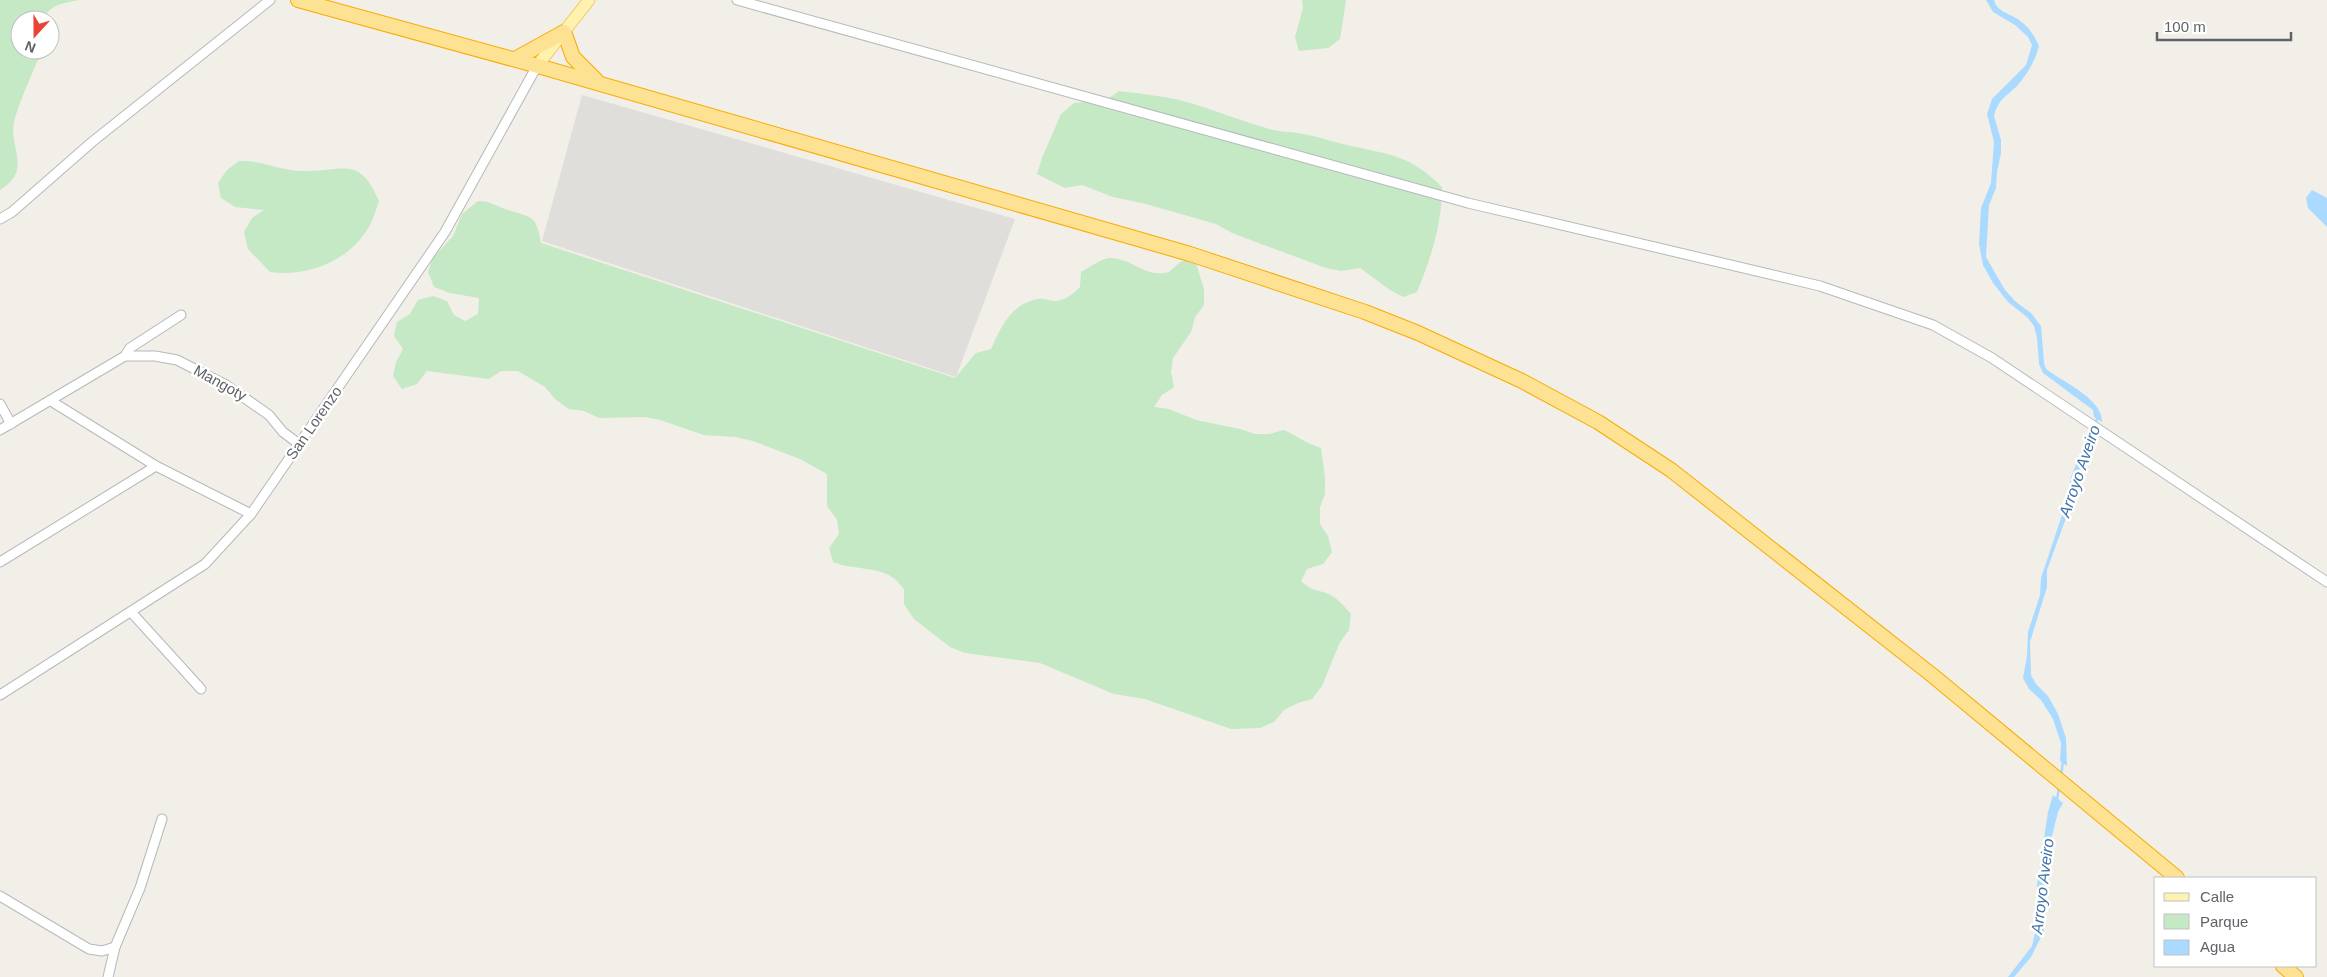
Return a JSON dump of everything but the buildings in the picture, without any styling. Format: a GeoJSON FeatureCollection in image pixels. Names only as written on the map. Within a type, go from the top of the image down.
{"type":"FeatureCollection","features":[{"type":"Feature","properties":{"kind":"highway"},"geometry":{"type":"LineString","coordinates":[[298,0],[515,59],[1190,254],[1307,291],[1418,333],[1522,382],[1598,422],[1671,470],[1932,675],[2176,877]]}},
{"type":"Feature","properties":{"kind":"highway"},"geometry":{"type":"LineString","coordinates":[[515,59],[564,32],[573,57],[600,84]]}},
{"type":"Feature","properties":{"kind":"highway"},"geometry":{"type":"LineString","coordinates":[[2284,967],[2296,977]]}},
{"type":"Feature","properties":{"kind":"main road"},"geometry":{"type":"LineString","coordinates":[[537,66],[589,0]]}},
{"type":"Feature","properties":{"kind":"street"},"geometry":{"type":"LineString","coordinates":[[0,219],[12,212],[92,142],[270,0]]}},
{"type":"Feature","properties":{"kind":"street"},"geometry":{"type":"LineString","coordinates":[[737,0],[1468,203],[1820,286],[1933,325],[1992,358],[2327,582]]}},
{"type":"Feature","properties":{"kind":"street","name":"San Lorenzo"},"geometry":{"type":"LineString","coordinates":[[0,695],[132,613],[205,564],[251,514],[445,232],[537,66]]}},
{"type":"Feature","properties":{"kind":"street"},"geometry":{"type":"LineString","coordinates":[[0,430],[125,356],[130,348],[181,315]]}},
{"type":"Feature","properties":{"kind":"street","name":"Mangoty"},"geometry":{"type":"LineString","coordinates":[[125,356],[155,356],[177,360],[198,370],[250,400],[270,415],[283,432],[299,444]]}},
{"type":"Feature","properties":{"kind":"street"},"geometry":{"type":"LineString","coordinates":[[52,400],[156,466],[251,514]]}},
{"type":"Feature","properties":{"kind":"street"},"geometry":{"type":"LineString","coordinates":[[0,404],[11,424]]}},
{"type":"Feature","properties":{"kind":"street"},"geometry":{"type":"LineString","coordinates":[[0,562],[156,466]]}},
{"type":"Feature","properties":{"kind":"street"},"geometry":{"type":"LineString","coordinates":[[132,613],[202,689]]}},
{"type":"Feature","properties":{"kind":"street"},"geometry":{"type":"LineString","coordinates":[[108,977],[116,947],[140,888],[162,819]]}},
{"type":"Feature","properties":{"kind":"street"},"geometry":{"type":"LineString","coordinates":[[0,896],[89,949],[102,950],[116,947]]}},
{"type":"Feature","properties":{"kind":"shaded area"},"geometry":{"type":"Polygon","coordinates":[[[582,95],[1015,219],[956,377],[542,241],[582,95]]]}},
{"type":"Feature","properties":{"kind":"green space"},"geometry":{"type":"Polygon","coordinates":[[[0,0],[79,0],[63,3],[50,10],[10,10],[10,60],[38,60],[24,92],[13,128],[18,165],[16,174],[0,190],[0,0]]]}},
{"type":"Feature","properties":{"kind":"green space"},"geometry":{"type":"Polygon","coordinates":[[[1302,0],[1346,0],[1340,39],[1328,48],[1299,51],[1295,37],[1303,8],[1302,0]]]}},
{"type":"Feature","properties":{"kind":"green space"},"geometry":{"type":"Polygon","coordinates":[[[1119,91],[1188,102],[1273,130],[1309,135],[1398,157],[1419,168],[1442,187],[1442,201],[1435,241],[1417,292],[1403,297],[1360,268],[1341,271],[1326,268],[1232,233],[1216,224],[1146,204],[1113,197],[1082,185],[1065,188],[1037,174],[1061,114],[1074,103],[1106,100],[1119,91]]]}},
{"type":"Feature","properties":{"kind":"green space"},"geometry":{"type":"Polygon","coordinates":[[[239,161],[255,162],[295,171],[348,169],[357,171],[372,186],[379,201],[371,224],[359,241],[337,259],[324,265],[298,272],[270,272],[248,249],[244,232],[252,218],[264,210],[235,207],[221,198],[218,183],[227,170],[239,161]]]}},
{"type":"Feature","properties":{"kind":"green space"},"geometry":{"type":"Polygon","coordinates":[[[478,201],[491,203],[532,219],[537,227],[541,243],[955,378],[976,353],[991,349],[1008,317],[1021,305],[1029,301],[1041,299],[1058,301],[1068,297],[1080,287],[1081,272],[1098,262],[1109,258],[1117,258],[1150,272],[1167,273],[1183,261],[1195,260],[1204,289],[1204,305],[1195,317],[1191,332],[1173,358],[1171,372],[1174,387],[1162,395],[1154,407],[1169,409],[1196,420],[1255,434],[1269,434],[1284,430],[1321,448],[1325,494],[1320,507],[1320,524],[1328,536],[1332,552],[1323,564],[1307,569],[1301,581],[1311,588],[1334,597],[1351,614],[1349,630],[1340,642],[1322,686],[1312,699],[1284,710],[1274,722],[1260,728],[1231,729],[1145,699],[1114,694],[1040,663],[965,653],[950,647],[914,619],[904,604],[904,589],[894,578],[878,571],[833,562],[829,548],[839,534],[837,520],[827,506],[827,474],[800,459],[753,441],[736,437],[704,435],[660,420],[645,417],[599,418],[584,411],[569,409],[555,399],[545,387],[518,371],[501,371],[489,379],[427,371],[417,384],[402,389],[393,376],[396,362],[403,349],[394,336],[397,322],[410,314],[418,300],[433,296],[447,301],[454,315],[465,321],[478,314],[479,298],[450,293],[434,287],[428,272],[433,258],[453,236],[462,214],[478,201]]]}},
{"type":"Feature","properties":{"kind":"water"},"geometry":{"type":"Polygon","coordinates":[[[1986,0],[1994,0],[2001,10],[2023,23],[2039,46],[2028,71],[2018,85],[2001,101],[1994,116],[2001,140],[2001,153],[1996,188],[1989,205],[1986,257],[2005,290],[2016,302],[2031,313],[2041,326],[2046,369],[2089,399],[2101,414],[2102,422],[2094,417],[2093,410],[2043,373],[2039,364],[2034,326],[2028,318],[2008,302],[1993,283],[1983,265],[1979,244],[1981,208],[1991,183],[1994,142],[1987,114],[1992,99],[2026,65],[2032,45],[2028,37],[2015,25],[1993,12],[1986,0]]]}},
{"type":"Feature","properties":{"kind":"water"},"geometry":{"type":"Polygon","coordinates":[[[2312,190],[2327,198],[2327,227],[2308,208],[2306,198],[2312,190]]]}},
{"type":"Feature","properties":{"kind":"water"},"geometry":{"type":"Polygon","coordinates":[[[2089,432],[2094,434],[2083,453],[2074,496],[2047,570],[2047,587],[2030,642],[2031,675],[2036,684],[2048,696],[2058,714],[2066,738],[2067,766],[2060,761],[2061,743],[2053,719],[2041,700],[2029,689],[2023,678],[2027,656],[2028,632],[2040,595],[2041,578],[2065,506],[2071,477],[2089,432]]]}},
{"type":"Feature","properties":{"kind":"water"},"geometry":{"type":"Polygon","coordinates":[[[2053,795],[2063,803],[2058,812],[2049,848],[2042,916],[2044,931],[2031,957],[2014,977],[2008,977],[2032,946],[2037,924],[2037,885],[2048,812],[2053,795]]]}},
{"type":"Feature","properties":{"kind":"waterway","name":"Arroyo Aveiro"},"geometry":{"type":"LineString","coordinates":[[2090,434],[2098,417]]}},
{"type":"Feature","properties":{"kind":"waterway","name":"Arroyo Aveiro"},"geometry":{"type":"LineString","coordinates":[[2061,776],[2063,761]]}},
{"type":"Feature","properties":{"kind":"waterway","name":"Arroyo Aveiro"},"geometry":{"type":"LineString","coordinates":[[2057,801],[2059,786]]}}]}
